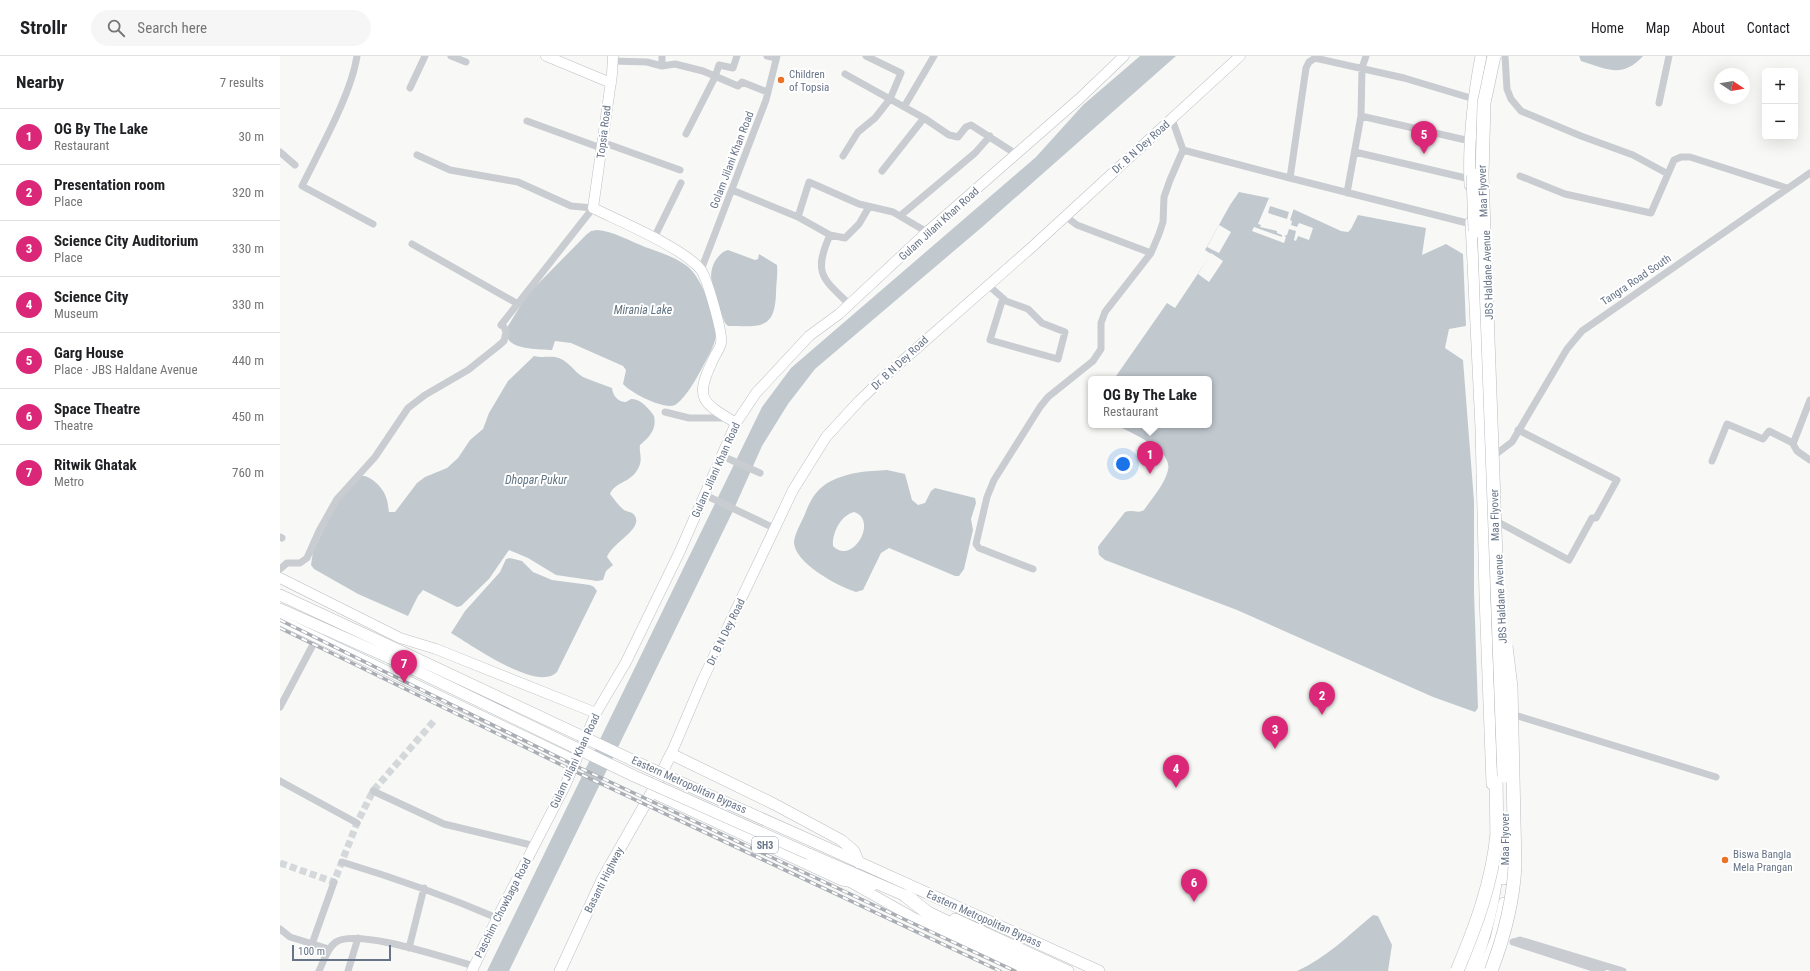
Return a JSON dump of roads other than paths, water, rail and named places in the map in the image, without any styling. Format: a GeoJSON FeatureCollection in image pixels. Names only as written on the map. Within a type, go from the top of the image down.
{"type":"FeatureCollection","features":[{"type":"Feature","properties":{"kind":"highway","name":"Maa Flyover"},"geometry":{"type":"LineString","coordinates":[[1471,971],[1490,914],[1497,865],[1488,559],[1473,196],[1475,115],[1485,56]]}},
{"type":"Feature","properties":{"kind":"highway","name":"Maa Flyover"},"geometry":{"type":"LineString","coordinates":[[1479,971],[1501,904],[1505,868],[1505,812],[1482,175],[1484,103],[1494,56]]}},
{"type":"Feature","properties":{"kind":"highway"},"geometry":{"type":"LineString","coordinates":[[1491,971],[1505,928],[1512,899],[1516,850],[1510,672],[1497,609]]}},
{"type":"Feature","properties":{"kind":"highway"},"geometry":{"type":"LineString","coordinates":[[1457,971],[1482,909],[1493,865],[1497,834]]}},
{"type":"Feature","properties":{"kind":"highway"},"geometry":{"type":"LineString","coordinates":[[906,896],[928,913],[1048,971]]}},
{"type":"Feature","properties":{"kind":"main road","name":"JBS Haldane Avenue"},"geometry":{"type":"LineString","coordinates":[[1465,971],[1479,936],[1484,917],[1490,876],[1493,820],[1485,603],[1482,455],[1470,179],[1470,141],[1474,99],[1481,56]]}},
{"type":"Feature","properties":{"kind":"main road","name":"JBS Haldane Avenue"},"geometry":{"type":"LineString","coordinates":[[1483,971],[1496,939],[1507,890],[1510,838],[1508,732],[1486,227],[1486,140],[1491,89],[1497,56]]}},
{"type":"Feature","properties":{"kind":"main road","name":"Eastern Metropolitan Bypass"},"geometry":{"type":"LineString","coordinates":[[280,595],[392,653],[1099,971]]}},
{"type":"Feature","properties":{"kind":"main road"},"geometry":{"type":"LineString","coordinates":[[280,609],[320,633],[392,653],[634,776],[882,886]]}},
{"type":"Feature","properties":{"kind":"main road","name":"Basanti Highway"},"geometry":{"type":"LineString","coordinates":[[560,971],[602,880],[652,792],[671,754]]}},
{"type":"Feature","properties":{"kind":"main road"},"geometry":{"type":"LineString","coordinates":[[671,754],[774,804],[841,840],[854,851],[859,863]]}},
{"type":"Feature","properties":{"kind":"main road","name":"SH3"},"geometry":{"type":"LineString","coordinates":[[652,792],[850,882],[882,886],[906,896],[1068,971]]}},
{"type":"Feature","properties":{"kind":"street"},"geometry":{"type":"LineString","coordinates":[[357,56],[355,70],[342,101],[302,186],[373,224]]}},
{"type":"Feature","properties":{"kind":"street"},"geometry":{"type":"LineString","coordinates":[[410,88],[425,56]]}},
{"type":"Feature","properties":{"kind":"street"},"geometry":{"type":"LineString","coordinates":[[451,56],[466,62]]}},
{"type":"Feature","properties":{"kind":"street"},"geometry":{"type":"LineString","coordinates":[[546,56],[611,82]]}},
{"type":"Feature","properties":{"kind":"street"},"geometry":{"type":"LineString","coordinates":[[662,56],[662,66]]}},
{"type":"Feature","properties":{"kind":"street"},"geometry":{"type":"LineString","coordinates":[[686,134],[715,77],[719,65],[733,68],[737,56]]}},
{"type":"Feature","properties":{"kind":"street"},"geometry":{"type":"LineString","coordinates":[[767,56],[776,57]]}},
{"type":"Feature","properties":{"kind":"street"},"geometry":{"type":"LineString","coordinates":[[843,156],[858,132],[875,118],[890,99],[900,73],[866,56]]}},
{"type":"Feature","properties":{"kind":"street"},"geometry":{"type":"LineString","coordinates":[[904,107],[934,56]]}},
{"type":"Feature","properties":{"kind":"street","name":"Gulam Jilani Khan Road"},"geometry":{"type":"LineString","coordinates":[[535,846],[576,761],[596,713],[626,662],[708,497],[732,420],[774,372],[809,336],[850,304],[927,232],[1124,56]]}},
{"type":"Feature","properties":{"kind":"street","name":"Dr. B N Dey Road"},"geometry":{"type":"LineString","coordinates":[[671,754],[725,632],[776,529],[793,490],[826,437],[884,377],[1065,216],[1240,56]]}},
{"type":"Feature","properties":{"kind":"street"},"geometry":{"type":"LineString","coordinates":[[1347,193],[1362,116],[1362,68],[1366,56]]}},
{"type":"Feature","properties":{"kind":"street"},"geometry":{"type":"LineString","coordinates":[[1505,56],[1507,89],[1511,100],[1518,109],[1581,136],[1633,155],[1668,174]]}},
{"type":"Feature","properties":{"kind":"street"},"geometry":{"type":"LineString","coordinates":[[1659,103],[1669,56]]}},
{"type":"Feature","properties":{"kind":"street","name":"Golam Jilani Khan Road"},"geometry":{"type":"LineString","coordinates":[[701,270],[768,92],[776,57]]}},
{"type":"Feature","properties":{"kind":"street"},"geometry":{"type":"LineString","coordinates":[[1290,178],[1300,100],[1306,68],[1309,62],[1315,58],[1322,58],[1404,78],[1474,99]]}},
{"type":"Feature","properties":{"kind":"street"},"geometry":{"type":"LineString","coordinates":[[612,59],[647,62],[662,66],[675,64],[703,72],[738,86],[742,82],[768,92]]}},
{"type":"Feature","properties":{"kind":"street","name":"Topsia Road"},"geometry":{"type":"LineString","coordinates":[[593,208],[611,82],[612,59]]}},
{"type":"Feature","properties":{"kind":"street"},"geometry":{"type":"LineString","coordinates":[[845,74],[924,118],[948,135],[954,137],[958,136],[966,127],[971,125],[1016,154]]}},
{"type":"Feature","properties":{"kind":"street"},"geometry":{"type":"LineString","coordinates":[[1362,116],[1470,141]]}},
{"type":"Feature","properties":{"kind":"street"},"geometry":{"type":"LineString","coordinates":[[882,171],[924,118]]}},
{"type":"Feature","properties":{"kind":"street"},"geometry":{"type":"LineString","coordinates":[[1033,568],[979,548],[976,544],[989,489],[1044,400],[1093,362],[1101,349],[1101,323],[1105,312],[1151,253],[1163,222],[1164,197],[1184,150],[1172,119]]}},
{"type":"Feature","properties":{"kind":"street"},"geometry":{"type":"LineString","coordinates":[[527,121],[680,170]]}},
{"type":"Feature","properties":{"kind":"street"},"geometry":{"type":"LineString","coordinates":[[900,216],[970,157],[990,136]]}},
{"type":"Feature","properties":{"kind":"street"},"geometry":{"type":"LineString","coordinates":[[1184,150],[1471,224]]}},
{"type":"Feature","properties":{"kind":"street"},"geometry":{"type":"LineString","coordinates":[[280,152],[295,165]]}},
{"type":"Feature","properties":{"kind":"street"},"geometry":{"type":"LineString","coordinates":[[1355,152],[1470,179]]}},
{"type":"Feature","properties":{"kind":"street"},"geometry":{"type":"LineString","coordinates":[[417,155],[450,170],[518,182],[571,206],[593,208],[654,238],[685,256],[701,270],[709,291],[720,331],[721,343],[703,381],[702,392],[705,400],[713,409],[732,420]]}},
{"type":"Feature","properties":{"kind":"street"},"geometry":{"type":"LineString","coordinates":[[1520,176],[1564,194],[1651,212],[1674,160],[1681,157],[1690,157],[1787,188]]}},
{"type":"Feature","properties":{"kind":"street","name":"Tangra Road South"},"geometry":{"type":"LineString","coordinates":[[1496,454],[1512,442],[1567,349],[1582,331],[1810,173]]}},
{"type":"Feature","properties":{"kind":"street"},"geometry":{"type":"LineString","coordinates":[[798,217],[809,182],[859,204],[893,212],[927,232]]}},
{"type":"Feature","properties":{"kind":"street"},"geometry":{"type":"LineString","coordinates":[[654,238],[681,183]]}},
{"type":"Feature","properties":{"kind":"street"},"geometry":{"type":"LineString","coordinates":[[732,190],[798,217],[830,235],[845,238],[859,224],[868,206]]}},
{"type":"Feature","properties":{"kind":"street"},"geometry":{"type":"LineString","coordinates":[[280,569],[287,563],[300,563],[307,558],[337,499],[371,461],[408,408],[425,395],[468,370],[504,341],[506,332],[504,327],[501,325],[593,208]]}},
{"type":"Feature","properties":{"kind":"street"},"geometry":{"type":"LineString","coordinates":[[1065,216],[1077,225],[1151,253]]}},
{"type":"Feature","properties":{"kind":"street"},"geometry":{"type":"LineString","coordinates":[[830,235],[820,264],[822,272],[827,283],[850,304]]}},
{"type":"Feature","properties":{"kind":"street"},"geometry":{"type":"LineString","coordinates":[[412,244],[518,304]]}},
{"type":"Feature","properties":{"kind":"street"},"geometry":{"type":"LineString","coordinates":[[988,284],[1003,298],[1006,301],[1028,309],[1042,323],[1065,332],[1058,359],[990,340],[1003,298]]}},
{"type":"Feature","properties":{"kind":"street"},"geometry":{"type":"LineString","coordinates":[[1793,443],[1810,400]]}},
{"type":"Feature","properties":{"kind":"street"},"geometry":{"type":"LineString","coordinates":[[665,412],[689,418],[732,420]]}},
{"type":"Feature","properties":{"kind":"street"},"geometry":{"type":"LineString","coordinates":[[1712,461],[1727,424],[1763,440],[1769,431],[1793,443],[1797,451],[1810,460]]}},
{"type":"Feature","properties":{"kind":"street"},"geometry":{"type":"LineString","coordinates":[[1498,522],[1569,560],[1592,518],[1596,518],[1617,480],[1518,430]]}},
{"type":"Feature","properties":{"kind":"street"},"geometry":{"type":"LineString","coordinates":[[1482,455],[1496,454]]}},
{"type":"Feature","properties":{"kind":"street"},"geometry":{"type":"LineString","coordinates":[[729,459],[760,473]]}},
{"type":"Feature","properties":{"kind":"street"},"geometry":{"type":"LineString","coordinates":[[708,497],[776,529]]}},
{"type":"Feature","properties":{"kind":"street"},"geometry":{"type":"LineString","coordinates":[[280,578],[400,638],[436,649],[596,713]]}},
{"type":"Feature","properties":{"kind":"street"},"geometry":{"type":"LineString","coordinates":[[280,620],[320,633],[576,761]]}},
{"type":"Feature","properties":{"kind":"street"},"geometry":{"type":"LineString","coordinates":[[280,707],[320,633]]}},
{"type":"Feature","properties":{"kind":"street"},"geometry":{"type":"LineString","coordinates":[[1518,716],[1716,777]]}},
{"type":"Feature","properties":{"kind":"street"},"geometry":{"type":"LineString","coordinates":[[280,781],[357,823]]}},
{"type":"Feature","properties":{"kind":"street"},"geometry":{"type":"LineString","coordinates":[[373,791],[444,824],[535,846]]}},
{"type":"Feature","properties":{"kind":"street","name":"Paschim Chowbaga Road"},"geometry":{"type":"LineString","coordinates":[[473,968],[497,918],[535,846]]}},
{"type":"Feature","properties":{"kind":"street"},"geometry":{"type":"LineString","coordinates":[[342,862],[424,888],[497,918]]}},
{"type":"Feature","properties":{"kind":"street"},"geometry":{"type":"LineString","coordinates":[[312,944],[334,882]]}},
{"type":"Feature","properties":{"kind":"street"},"geometry":{"type":"LineString","coordinates":[[850,882],[914,918],[1028,971]]}},
{"type":"Feature","properties":{"kind":"street"},"geometry":{"type":"LineString","coordinates":[[410,948],[424,888]]}},
{"type":"Feature","properties":{"kind":"street"},"geometry":{"type":"LineString","coordinates":[[280,929],[290,937],[329,949]]}},
{"type":"Feature","properties":{"kind":"street"},"geometry":{"type":"LineString","coordinates":[[348,971],[358,938]]}},
{"type":"Feature","properties":{"kind":"street"},"geometry":{"type":"LineString","coordinates":[[319,971],[329,949],[336,942],[343,939],[358,938],[383,941],[410,948],[473,968]]}},
{"type":"Feature","properties":{"kind":"street"},"geometry":{"type":"LineString","coordinates":[[1602,971],[1513,942],[1520,940],[1622,971]]}},
{"type":"Feature","properties":{"kind":"water"},"geometry":{"type":"Polygon","coordinates":[[[1140,56],[1176,56],[981,228],[815,369],[788,404],[762,446],[733,511],[509,971],[487,971],[762,407],[791,368],[1036,157],[1083,105],[1140,56]]]}},
{"type":"Feature","properties":{"kind":"water"},"geometry":{"type":"Polygon","coordinates":[[[1579,56],[1643,56],[1628,68],[1614,70],[1581,61],[1579,56]]]}},
{"type":"Feature","properties":{"kind":"water"},"geometry":{"type":"Polygon","coordinates":[[[1239,192],[1269,198],[1341,231],[1348,232],[1358,215],[1426,228],[1422,255],[1446,244],[1463,254],[1466,326],[1449,329],[1445,348],[1463,360],[1474,501],[1474,592],[1478,708],[1475,712],[1433,697],[1237,610],[1105,560],[1099,555],[1098,547],[1125,512],[1139,512],[1144,510],[1161,486],[1168,470],[1168,463],[1158,449],[1140,437],[1122,428],[1212,428],[1212,376],[1116,376],[1167,303],[1175,308],[1211,254],[1205,250],[1239,192]]]}},
{"type":"Feature","properties":{"kind":"water","name":"Mirania Lake"},"geometry":{"type":"Polygon","coordinates":[[[597,230],[615,234],[677,260],[692,271],[703,288],[714,318],[716,335],[714,343],[694,383],[683,398],[675,405],[670,406],[656,403],[633,392],[623,384],[626,370],[623,366],[571,343],[555,341],[552,350],[521,347],[509,340],[506,334],[508,326],[527,295],[586,235],[591,231],[597,230]]]}},
{"type":"Feature","properties":{"kind":"water"},"geometry":{"type":"Polygon","coordinates":[[[728,250],[755,260],[758,259],[759,254],[777,265],[775,305],[769,320],[763,324],[757,326],[728,326],[725,323],[715,298],[711,281],[711,273],[713,264],[718,257],[723,252],[728,250]]]}},
{"type":"Feature","properties":{"kind":"water","name":"Dhopar Pukur"},"geometry":{"type":"Polygon","coordinates":[[[534,356],[560,358],[583,377],[612,388],[613,394],[618,400],[626,402],[635,399],[648,408],[654,416],[655,421],[652,433],[640,445],[641,462],[637,470],[633,475],[616,486],[610,494],[624,510],[635,516],[636,521],[635,526],[631,531],[607,557],[613,565],[606,571],[603,580],[597,581],[556,575],[528,558],[509,550],[489,579],[461,606],[457,607],[423,590],[418,596],[408,616],[358,594],[314,569],[311,565],[313,551],[336,504],[360,476],[368,477],[376,482],[386,497],[389,512],[395,512],[417,483],[425,477],[447,468],[458,458],[470,440],[483,429],[489,413],[508,381],[534,356]]]}},
{"type":"Feature","properties":{"kind":"water"},"geometry":{"type":"Polygon","coordinates":[[[887,470],[905,474],[912,500],[918,505],[925,503],[931,491],[935,488],[975,498],[976,503],[971,519],[973,530],[964,569],[959,576],[955,576],[889,548],[881,553],[863,590],[856,592],[829,580],[809,566],[801,558],[796,550],[794,542],[809,504],[818,491],[826,484],[838,478],[858,472],[887,470]],[[854,512],[849,514],[841,521],[834,536],[833,546],[840,551],[848,550],[855,546],[860,540],[863,532],[864,524],[861,517],[854,512]]]}},
{"type":"Feature","properties":{"kind":"water"},"geometry":{"type":"Polygon","coordinates":[[[510,558],[522,561],[533,572],[552,580],[590,585],[597,591],[557,672],[548,677],[535,676],[520,672],[488,656],[451,633],[465,611],[500,572],[506,559],[510,558]]]}},
{"type":"Feature","properties":{"kind":"water"},"geometry":{"type":"Polygon","coordinates":[[[1373,915],[1378,916],[1392,945],[1388,971],[1297,971],[1318,960],[1373,915]]]}},
{"type":"Feature","properties":{"kind":"tunnel"},"geometry":{"type":"LineString","coordinates":[[280,863],[334,882],[357,823],[373,791],[434,721]]}},
{"type":"Feature","properties":{"kind":"railway"},"geometry":{"type":"LineString","coordinates":[[280,620],[578,767],[1015,971]]}},
{"type":"Feature","properties":{"kind":"railway"},"geometry":{"type":"LineString","coordinates":[[280,628],[576,772],[1000,971]]}},
{"type":"Feature","properties":{"kind":"place","name":"Children of Topsia"},"geometry":{"type":"Point","coordinates":[781,80]}},
{"type":"Feature","properties":{"kind":"place","name":"Garg House"},"geometry":{"type":"Point","coordinates":[1424,154]}},
{"type":"Feature","properties":{"kind":"place","name":"OG By The Lake"},"geometry":{"type":"Point","coordinates":[1150,474]}},
{"type":"Feature","properties":{"kind":"place","name":"Ritwik Ghatak"},"geometry":{"type":"Point","coordinates":[404,683]}},
{"type":"Feature","properties":{"kind":"place","name":"Presentation room"},"geometry":{"type":"Point","coordinates":[1322,715]}},
{"type":"Feature","properties":{"kind":"place","name":"Science City Auditorium"},"geometry":{"type":"Point","coordinates":[1275,749]}},
{"type":"Feature","properties":{"kind":"place","name":"Science City"},"geometry":{"type":"Point","coordinates":[1176,788]}},
{"type":"Feature","properties":{"kind":"place","name":"Biswa Bangla Mela Prangan"},"geometry":{"type":"Point","coordinates":[1725,860]}},
{"type":"Feature","properties":{"kind":"place","name":"Space Theatre"},"geometry":{"type":"Point","coordinates":[1194,902]}}]}
